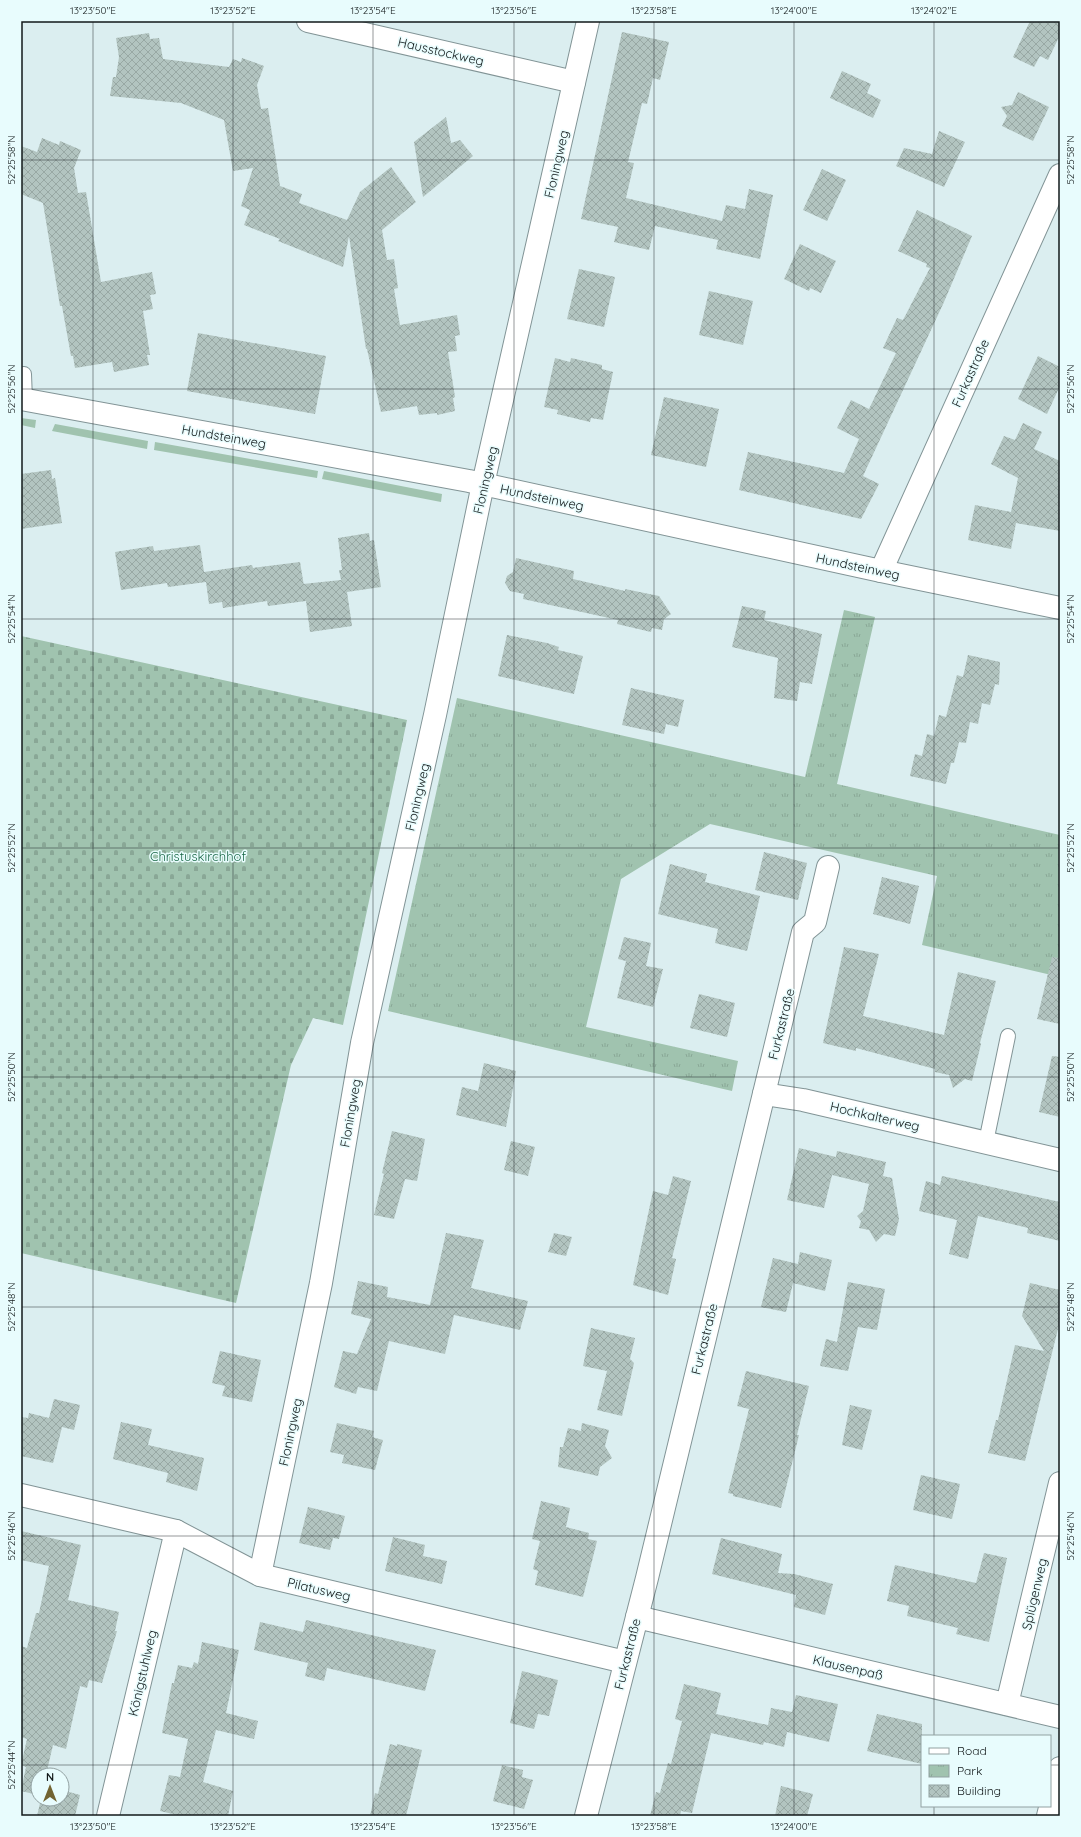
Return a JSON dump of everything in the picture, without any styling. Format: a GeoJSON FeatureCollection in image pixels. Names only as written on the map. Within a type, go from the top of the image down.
{"type":"FeatureCollection","features":[{"type":"Feature","properties":{"kind":"street","name":"Hausstockweg"},"geometry":{"type":"LineString","coordinates":[[308,21],[574,82]]}},
{"type":"Feature","properties":{"kind":"street","name":"Floningweg"},"geometry":{"type":"LineString","coordinates":[[260,1575],[319,1291],[362,1043],[436,715],[483,484],[588,21]]}},
{"type":"Feature","properties":{"kind":"street","name":"Furkastraße"},"geometry":{"type":"LineString","coordinates":[[881,571],[1060,175]]}},
{"type":"Feature","properties":{"kind":"street","name":"Hundsteinweg"},"geometry":{"type":"LineString","coordinates":[[23,400],[483,484],[881,571],[1060,608]]}},
{"type":"Feature","properties":{"kind":"street","name":"Furkastraße"},"geometry":{"type":"LineString","coordinates":[[586,1816],[637,1617],[803,932],[815,922],[828,867]]}},
{"type":"Feature","properties":{"kind":"street","name":"Hochkalterweg"},"geometry":{"type":"LineString","coordinates":[[764,1094],[803,1100],[1060,1160]]}},
{"type":"Feature","properties":{"kind":"street","name":"Splügenweg"},"geometry":{"type":"LineString","coordinates":[[1008,1704],[1060,1483]]}},
{"type":"Feature","properties":{"kind":"street","name":"Pilatusweg"},"geometry":{"type":"LineString","coordinates":[[21,1495],[176,1531],[260,1575],[625,1662]]}},
{"type":"Feature","properties":{"kind":"street","name":"Königstuhlweg"},"geometry":{"type":"LineString","coordinates":[[108,1816],[176,1531]]}},
{"type":"Feature","properties":{"kind":"street","name":"Klausenpaß"},"geometry":{"type":"LineString","coordinates":[[637,1617],[1060,1717]]}},
{"type":"Feature","properties":{"kind":"street"},"geometry":{"type":"LineString","coordinates":[[1051,1804],[1060,1768]]}},
{"type":"Feature","properties":{"kind":"lane"},"geometry":{"type":"LineString","coordinates":[[23,400],[24,374]]}},
{"type":"Feature","properties":{"kind":"lane"},"geometry":{"type":"LineString","coordinates":[[986,1142],[1008,1036]]}},
{"type":"Feature","properties":{"kind":"green space"},"geometry":{"type":"Polygon","coordinates":[[[21,418],[36,420],[35,428],[21,425],[21,418]]]}},
{"type":"Feature","properties":{"kind":"green space"},"geometry":{"type":"Polygon","coordinates":[[[55,424],[148,441],[147,449],[52,431],[55,424]]]}},
{"type":"Feature","properties":{"kind":"green space"},"geometry":{"type":"Polygon","coordinates":[[[155,442],[318,471],[317,478],[154,450],[155,442]]]}},
{"type":"Feature","properties":{"kind":"green space"},"geometry":{"type":"Polygon","coordinates":[[[324,471],[442,494],[441,502],[322,479],[324,471]]]}},
{"type":"Feature","properties":{"kind":"green space"},"geometry":{"type":"Polygon","coordinates":[[[844,610],[875,617],[837,784],[1060,835],[1060,977],[922,945],[937,876],[710,824],[621,879],[586,1027],[738,1061],[732,1091],[388,1011],[457,698],[805,777],[844,610]]]}},
{"type":"Feature","properties":{"kind":"green space","name":"Christuskirchhof"},"geometry":{"type":"Polygon","coordinates":[[[21,636],[407,720],[343,1025],[313,1018],[291,1065],[236,1303],[21,1253],[21,636]]]}},
{"type":"Feature","properties":{"kind":"building"},"geometry":{"type":"Polygon","coordinates":[[[1030,21],[1060,21],[1060,35],[1048,60],[1040,56],[1034,67],[1013,57],[1030,21]]]}},
{"type":"Feature","properties":{"kind":"building"},"geometry":{"type":"Polygon","coordinates":[[[622,32],[669,42],[660,80],[653,78],[647,104],[642,103],[628,162],[634,163],[626,198],[722,221],[726,205],[745,209],[749,189],[773,195],[760,259],[716,249],[718,240],[655,226],[649,250],[614,242],[618,227],[581,219],[622,32]]]}},
{"type":"Feature","properties":{"kind":"building"},"geometry":{"type":"Polygon","coordinates":[[[149,33],[150,39],[159,38],[163,59],[229,67],[233,59],[241,62],[242,58],[264,66],[257,85],[261,109],[268,108],[280,186],[302,194],[299,203],[347,220],[360,192],[391,167],[416,202],[382,230],[387,260],[394,259],[398,288],[394,289],[400,325],[457,315],[460,335],[455,336],[457,351],[448,352],[455,397],[453,398],[455,411],[437,415],[437,413],[419,415],[417,406],[381,412],[366,349],[349,236],[343,267],[278,241],[280,239],[244,225],[250,210],[241,206],[253,168],[233,171],[224,120],[181,103],[110,96],[113,77],[116,77],[119,57],[116,38],[149,33]]]}},
{"type":"Feature","properties":{"kind":"building"},"geometry":{"type":"Polygon","coordinates":[[[842,71],[871,84],[867,93],[881,100],[873,118],[830,98],[842,71]]]}},
{"type":"Feature","properties":{"kind":"building"},"geometry":{"type":"Polygon","coordinates":[[[1018,92],[1049,107],[1033,141],[1002,126],[1007,116],[1001,107],[1012,105],[1018,92]]]}},
{"type":"Feature","properties":{"kind":"building"},"geometry":{"type":"Polygon","coordinates":[[[446,117],[451,143],[460,140],[473,156],[423,197],[414,142],[446,117]]]}},
{"type":"Feature","properties":{"kind":"building"},"geometry":{"type":"Polygon","coordinates":[[[939,131],[965,142],[944,187],[896,166],[904,148],[932,154],[939,131]]]}},
{"type":"Feature","properties":{"kind":"building"},"geometry":{"type":"Polygon","coordinates":[[[42,138],[59,145],[60,141],[81,150],[74,168],[78,193],[86,192],[101,282],[152,272],[156,294],[150,295],[153,309],[143,311],[150,355],[147,355],[149,365],[114,372],[112,362],[75,368],[73,356],[71,356],[62,306],[60,306],[43,203],[21,194],[21,146],[37,152],[42,138]]]}},
{"type":"Feature","properties":{"kind":"building"},"geometry":{"type":"Polygon","coordinates":[[[822,169],[846,180],[827,221],[803,210],[822,169]]]}},
{"type":"Feature","properties":{"kind":"building"},"geometry":{"type":"Polygon","coordinates":[[[917,210],[972,236],[944,302],[863,476],[879,484],[861,519],[739,490],[748,452],[844,473],[859,439],[837,428],[851,400],[869,409],[896,353],[883,348],[897,318],[903,320],[930,268],[926,267],[927,264],[898,251],[917,210]]]}},
{"type":"Feature","properties":{"kind":"building"},"geometry":{"type":"Polygon","coordinates":[[[800,244],[836,261],[821,293],[810,288],[809,291],[784,279],[800,244]]]}},
{"type":"Feature","properties":{"kind":"building"},"geometry":{"type":"Polygon","coordinates":[[[579,269],[615,277],[604,327],[567,319],[579,269]]]}},
{"type":"Feature","properties":{"kind":"building"},"geometry":{"type":"Polygon","coordinates":[[[709,291],[753,301],[743,345],[699,335],[709,291]]]}},
{"type":"Feature","properties":{"kind":"building"},"geometry":{"type":"Polygon","coordinates":[[[198,333],[326,356],[315,414],[187,391],[198,333]]]}},
{"type":"Feature","properties":{"kind":"building"},"geometry":{"type":"Polygon","coordinates":[[[1038,356],[1060,367],[1060,386],[1047,414],[1018,399],[1038,356]]]}},
{"type":"Feature","properties":{"kind":"building"},"geometry":{"type":"Polygon","coordinates":[[[555,358],[570,362],[571,358],[602,365],[602,369],[613,372],[603,420],[591,418],[590,422],[557,414],[558,410],[544,407],[555,358]]]}},
{"type":"Feature","properties":{"kind":"building"},"geometry":{"type":"Polygon","coordinates":[[[664,397],[719,409],[706,467],[651,455],[664,397]]]}},
{"type":"Feature","properties":{"kind":"building"},"geometry":{"type":"Polygon","coordinates":[[[1023,423],[1042,432],[1034,449],[1060,461],[1060,531],[1016,523],[1011,549],[968,540],[975,505],[1011,512],[1018,478],[991,464],[1004,436],[1015,440],[1023,423]]]}},
{"type":"Feature","properties":{"kind":"building"},"geometry":{"type":"Polygon","coordinates":[[[51,470],[52,479],[55,478],[62,523],[21,529],[21,474],[51,470]]]}},
{"type":"Feature","properties":{"kind":"building"},"geometry":{"type":"Polygon","coordinates":[[[369,533],[370,541],[374,540],[381,587],[347,592],[352,626],[310,632],[306,601],[268,606],[267,601],[223,608],[222,602],[209,604],[206,582],[168,587],[167,583],[121,590],[115,552],[153,546],[154,551],[200,545],[204,572],[252,565],[253,568],[300,562],[304,584],[341,580],[339,570],[342,570],[338,538],[369,533]]]}},
{"type":"Feature","properties":{"kind":"building"},"geometry":{"type":"Polygon","coordinates":[[[516,558],[574,571],[573,579],[625,591],[625,589],[659,596],[671,614],[664,619],[662,630],[652,628],[651,632],[617,624],[618,620],[523,599],[524,594],[510,591],[505,583],[507,576],[513,572],[516,558]]]}},
{"type":"Feature","properties":{"kind":"building"},"geometry":{"type":"Polygon","coordinates":[[[742,606],[766,611],[764,620],[822,634],[812,684],[800,682],[797,701],[774,698],[778,658],[732,647],[742,606]]]}},
{"type":"Feature","properties":{"kind":"building"},"geometry":{"type":"Polygon","coordinates":[[[507,635],[547,643],[559,647],[558,650],[583,656],[574,694],[498,676],[507,635]]]}},
{"type":"Feature","properties":{"kind":"building"},"geometry":{"type":"Polygon","coordinates":[[[968,655],[1000,662],[999,685],[995,684],[990,705],[982,703],[978,724],[970,722],[966,743],[959,742],[954,763],[951,763],[946,784],[910,776],[915,754],[922,756],[927,734],[934,736],[939,715],[946,717],[957,675],[963,677],[968,655]]]}},
{"type":"Feature","properties":{"kind":"building"},"geometry":{"type":"Polygon","coordinates":[[[631,688],[684,700],[678,727],[666,724],[664,734],[622,725],[631,688]]]}},
{"type":"Feature","properties":{"kind":"building"},"geometry":{"type":"Polygon","coordinates":[[[764,852],[807,863],[798,900],[755,890],[764,852]]]}},
{"type":"Feature","properties":{"kind":"building"},"geometry":{"type":"Polygon","coordinates":[[[670,864],[707,874],[705,882],[760,896],[747,951],[715,943],[718,929],[658,914],[670,864]]]}},
{"type":"Feature","properties":{"kind":"building"},"geometry":{"type":"Polygon","coordinates":[[[882,877],[919,886],[910,924],[873,914],[882,877]]]}},
{"type":"Feature","properties":{"kind":"building"},"geometry":{"type":"Polygon","coordinates":[[[624,937],[651,943],[646,966],[663,969],[653,1007],[617,998],[626,961],[618,959],[624,937]]]}},
{"type":"Feature","properties":{"kind":"building"},"geometry":{"type":"Polygon","coordinates":[[[844,947],[879,954],[863,1016],[944,1035],[958,972],[996,981],[972,1081],[965,1079],[953,1088],[949,1075],[935,1072],[935,1069],[856,1048],[856,1051],[823,1043],[844,947]]]}},
{"type":"Feature","properties":{"kind":"building"},"geometry":{"type":"Polygon","coordinates":[[[1052,957],[1060,958],[1060,1024],[1037,1019],[1052,957]]]}},
{"type":"Feature","properties":{"kind":"building"},"geometry":{"type":"Polygon","coordinates":[[[699,994],[735,1003],[727,1037],[690,1028],[699,994]]]}},
{"type":"Feature","properties":{"kind":"building"},"geometry":{"type":"Polygon","coordinates":[[[1052,1056],[1060,1057],[1060,1117],[1039,1112],[1052,1056]]]}},
{"type":"Feature","properties":{"kind":"building"},"geometry":{"type":"Polygon","coordinates":[[[484,1063],[516,1071],[506,1127],[456,1115],[462,1087],[478,1091],[484,1063]]]}},
{"type":"Feature","properties":{"kind":"building"},"geometry":{"type":"Polygon","coordinates":[[[392,1131],[425,1139],[417,1181],[405,1179],[394,1219],[374,1215],[392,1131]]]}},
{"type":"Feature","properties":{"kind":"building"},"geometry":{"type":"Polygon","coordinates":[[[511,1141],[535,1147],[528,1176],[504,1170],[511,1141]]]}},
{"type":"Feature","properties":{"kind":"building"},"geometry":{"type":"Polygon","coordinates":[[[799,1148],[836,1157],[837,1151],[886,1162],[883,1176],[892,1178],[899,1219],[895,1236],[884,1234],[876,1242],[869,1230],[859,1228],[861,1221],[857,1216],[863,1211],[869,1184],[832,1175],[824,1208],[787,1200],[799,1148]]]}},
{"type":"Feature","properties":{"kind":"building"},"geometry":{"type":"Polygon","coordinates":[[[673,1176],[691,1181],[672,1258],[676,1259],[668,1295],[633,1285],[653,1191],[668,1195],[673,1176]]]}},
{"type":"Feature","properties":{"kind":"building"},"geometry":{"type":"Polygon","coordinates":[[[942,1176],[1060,1202],[1060,1241],[1027,1233],[1028,1228],[978,1216],[968,1259],[949,1254],[957,1220],[919,1211],[926,1181],[940,1185],[942,1176]]]}},
{"type":"Feature","properties":{"kind":"building"},"geometry":{"type":"Polygon","coordinates":[[[446,1233],[484,1240],[471,1288],[528,1301],[520,1330],[454,1315],[445,1354],[389,1341],[377,1391],[358,1387],[356,1394],[334,1387],[343,1351],[357,1354],[371,1319],[351,1314],[358,1281],[388,1287],[387,1297],[430,1305],[446,1233]]]}},
{"type":"Feature","properties":{"kind":"building"},"geometry":{"type":"Polygon","coordinates":[[[554,1233],[572,1237],[566,1256],[548,1252],[554,1233]]]}},
{"type":"Feature","properties":{"kind":"building"},"geometry":{"type":"Polygon","coordinates":[[[800,1252],[832,1260],[825,1291],[793,1283],[786,1312],[761,1307],[773,1258],[798,1264],[800,1252]]]}},
{"type":"Feature","properties":{"kind":"building"},"geometry":{"type":"Polygon","coordinates":[[[848,1282],[885,1289],[877,1330],[858,1327],[848,1371],[820,1366],[826,1339],[837,1342],[848,1282]]]}},
{"type":"Feature","properties":{"kind":"building"},"geometry":{"type":"Polygon","coordinates":[[[1030,1283],[1060,1290],[1060,1321],[1025,1461],[988,1453],[996,1420],[998,1420],[1015,1345],[1044,1351],[1022,1316],[1030,1283]]]}},
{"type":"Feature","properties":{"kind":"building"},"geometry":{"type":"Polygon","coordinates":[[[591,1328],[635,1338],[630,1359],[634,1363],[622,1416],[597,1410],[607,1371],[583,1366],[591,1328]]]}},
{"type":"Feature","properties":{"kind":"building"},"geometry":{"type":"Polygon","coordinates":[[[220,1351],[261,1360],[252,1402],[222,1396],[225,1386],[212,1383],[220,1351]]]}},
{"type":"Feature","properties":{"kind":"building"},"geometry":{"type":"Polygon","coordinates":[[[746,1371],[809,1386],[797,1435],[799,1435],[781,1508],[733,1496],[733,1494],[728,1493],[749,1409],[737,1406],[746,1371]]]}},
{"type":"Feature","properties":{"kind":"building"},"geometry":{"type":"Polygon","coordinates":[[[54,1399],[80,1405],[74,1430],[62,1427],[53,1463],[21,1456],[21,1417],[28,1418],[29,1413],[49,1418],[54,1399]]]}},
{"type":"Feature","properties":{"kind":"building"},"geometry":{"type":"Polygon","coordinates":[[[850,1405],[872,1410],[862,1450],[842,1445],[850,1405]]]}},
{"type":"Feature","properties":{"kind":"building"},"geometry":{"type":"Polygon","coordinates":[[[121,1422],[152,1429],[148,1445],[204,1458],[197,1491],[166,1482],[168,1473],[113,1459],[121,1422]]]}},
{"type":"Feature","properties":{"kind":"building"},"geometry":{"type":"Polygon","coordinates":[[[337,1423],[374,1431],[372,1437],[383,1440],[375,1470],[342,1463],[344,1455],[330,1452],[337,1423]]]}},
{"type":"Feature","properties":{"kind":"building"},"geometry":{"type":"Polygon","coordinates":[[[582,1423],[609,1430],[605,1446],[612,1458],[600,1467],[598,1476],[558,1467],[560,1447],[563,1447],[568,1428],[581,1431],[582,1423]]]}},
{"type":"Feature","properties":{"kind":"building"},"geometry":{"type":"Polygon","coordinates":[[[921,1475],[960,1484],[952,1519],[913,1510],[921,1475]]]}},
{"type":"Feature","properties":{"kind":"building"},"geometry":{"type":"Polygon","coordinates":[[[541,1501],[570,1508],[566,1527],[589,1533],[588,1539],[597,1541],[583,1597],[535,1585],[538,1571],[533,1569],[540,1541],[532,1539],[541,1501]]]}},
{"type":"Feature","properties":{"kind":"building"},"geometry":{"type":"Polygon","coordinates":[[[308,1507],[345,1516],[339,1539],[333,1538],[330,1550],[299,1543],[308,1507]]]}},
{"type":"Feature","properties":{"kind":"building"},"geometry":{"type":"Polygon","coordinates":[[[21,1531],[81,1545],[68,1600],[119,1612],[115,1631],[117,1631],[102,1683],[89,1680],[87,1688],[80,1686],[66,1749],[53,1745],[48,1767],[30,1767],[30,1793],[21,1791],[26,1767],[21,1765],[27,1739],[21,1737],[21,1646],[27,1648],[36,1613],[39,1613],[49,1566],[21,1560],[21,1531]]]}},
{"type":"Feature","properties":{"kind":"building"},"geometry":{"type":"Polygon","coordinates":[[[393,1537],[425,1545],[423,1556],[447,1561],[442,1584],[385,1571],[393,1537]]]}},
{"type":"Feature","properties":{"kind":"building"},"geometry":{"type":"Polygon","coordinates":[[[721,1538],[782,1554],[778,1573],[794,1574],[833,1584],[825,1615],[794,1607],[796,1595],[712,1574],[721,1538]]]}},
{"type":"Feature","properties":{"kind":"building"},"geometry":{"type":"Polygon","coordinates":[[[984,1553],[1007,1558],[989,1642],[956,1634],[958,1628],[907,1616],[909,1606],[887,1601],[895,1565],[976,1583],[984,1553]]]}},
{"type":"Feature","properties":{"kind":"building"},"geometry":{"type":"Polygon","coordinates":[[[306,1620],[436,1650],[425,1691],[327,1668],[324,1681],[305,1676],[308,1663],[254,1650],[260,1622],[303,1632],[306,1620]]]}},
{"type":"Feature","properties":{"kind":"building"},"geometry":{"type":"Polygon","coordinates":[[[202,1642],[239,1650],[226,1713],[258,1721],[254,1739],[216,1730],[203,1782],[233,1791],[228,1816],[181,1816],[160,1811],[169,1775],[180,1777],[188,1739],[162,1733],[172,1683],[174,1683],[178,1665],[192,1668],[194,1662],[198,1664],[202,1642]]]}},
{"type":"Feature","properties":{"kind":"building"},"geometry":{"type":"Polygon","coordinates":[[[522,1671],[558,1680],[549,1716],[538,1714],[534,1729],[510,1723],[522,1671]]]}},
{"type":"Feature","properties":{"kind":"building"},"geometry":{"type":"Polygon","coordinates":[[[684,1684],[721,1693],[716,1714],[768,1725],[771,1708],[792,1712],[796,1695],[838,1704],[829,1742],[787,1732],[784,1747],[764,1742],[763,1745],[711,1733],[692,1813],[681,1811],[680,1816],[650,1816],[656,1792],[660,1793],[668,1763],[671,1764],[682,1721],[675,1719],[684,1684]]]}},
{"type":"Feature","properties":{"kind":"building"},"geometry":{"type":"Polygon","coordinates":[[[877,1714],[922,1724],[921,1764],[867,1751],[877,1714]]]}},
{"type":"Feature","properties":{"kind":"building"},"geometry":{"type":"Polygon","coordinates":[[[390,1744],[397,1746],[397,1744],[422,1750],[406,1816],[370,1816],[375,1793],[378,1794],[390,1744]]]}},
{"type":"Feature","properties":{"kind":"building"},"geometry":{"type":"Polygon","coordinates":[[[502,1765],[523,1770],[522,1777],[533,1780],[524,1809],[493,1801],[502,1765]]]}},
{"type":"Feature","properties":{"kind":"building"},"geometry":{"type":"Polygon","coordinates":[[[781,1786],[813,1794],[807,1816],[775,1816],[781,1786]]]}},
{"type":"Feature","properties":{"kind":"building"},"geometry":{"type":"Polygon","coordinates":[[[70,1792],[80,1795],[75,1816],[37,1816],[39,1807],[70,1807],[70,1792]]]}}]}
